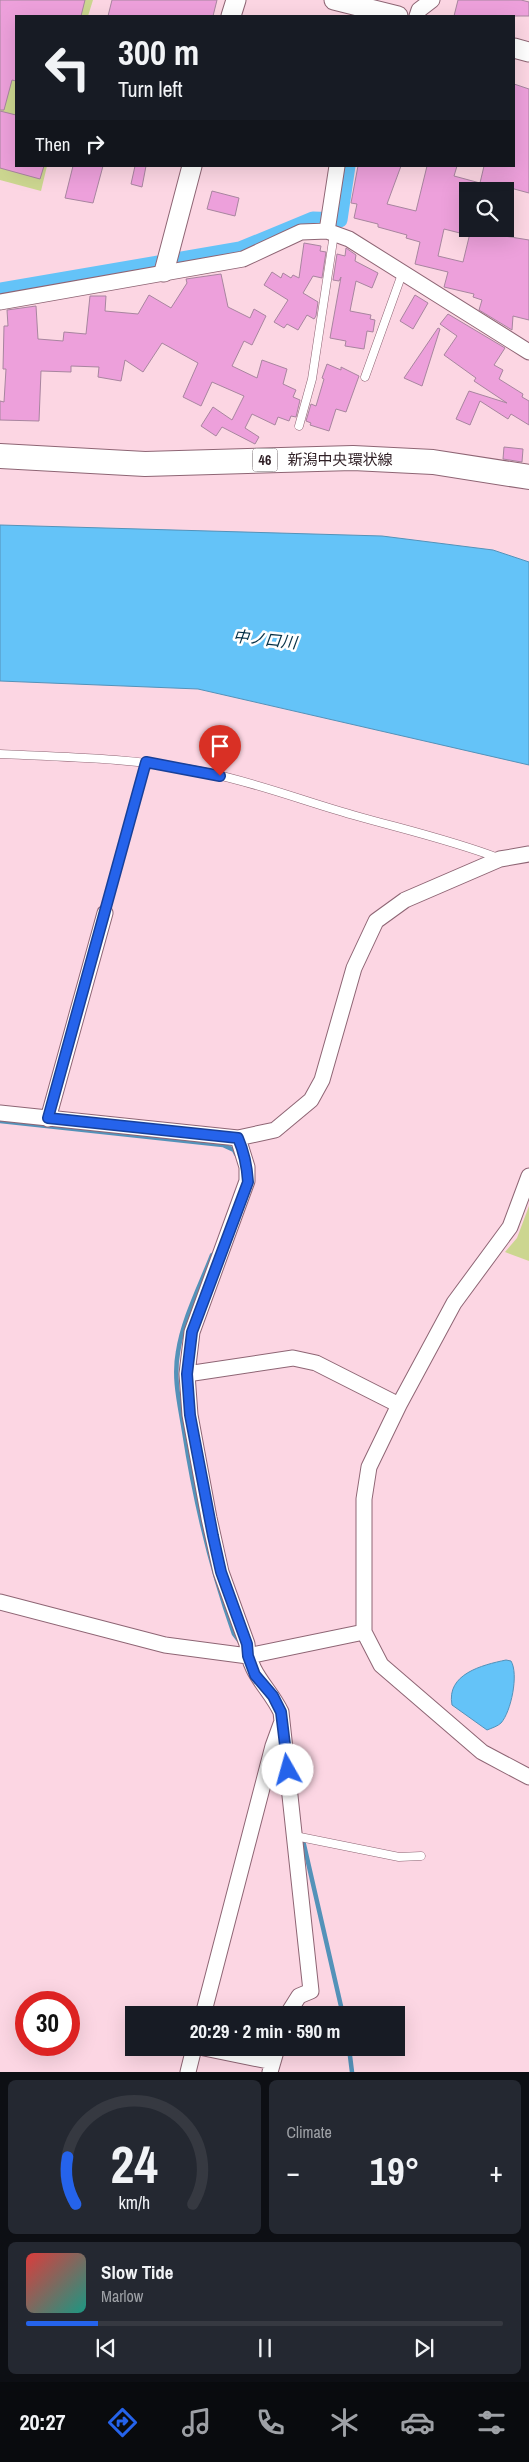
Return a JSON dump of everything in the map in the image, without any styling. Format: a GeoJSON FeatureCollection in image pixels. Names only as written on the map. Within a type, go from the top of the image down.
{"type":"FeatureCollection","features":[{"type":"Feature","properties":{"kind":"main road","name":"新潟中央環状線"},"geometry":{"type":"LineString","coordinates":[[0,456],[145,464],[353,458],[433,462],[529,477]]}},
{"type":"Feature","properties":{"kind":"street"},"geometry":{"type":"LineString","coordinates":[[231,15],[236,0]]}},
{"type":"Feature","properties":{"kind":"street"},"geometry":{"type":"LineString","coordinates":[[334,0],[359,11],[390,15]]}},
{"type":"Feature","properties":{"kind":"street"},"geometry":{"type":"LineString","coordinates":[[416,15],[419,10],[432,0]]}},
{"type":"Feature","properties":{"kind":"street"},"geometry":{"type":"LineString","coordinates":[[515,48],[529,52]]}},
{"type":"Feature","properties":{"kind":"street"},"geometry":{"type":"LineString","coordinates":[[164,272],[192,167]]}},
{"type":"Feature","properties":{"kind":"street"},"geometry":{"type":"LineString","coordinates":[[331,232],[337,167]]}},
{"type":"Feature","properties":{"kind":"street"},"geometry":{"type":"LineString","coordinates":[[0,302],[243,259],[301,232],[331,232],[348,239],[529,352]]}},
{"type":"Feature","properties":{"kind":"street"},"geometry":{"type":"LineString","coordinates":[[0,1113],[238,1138],[275,1130],[311,1100],[322,1080],[354,968],[376,921],[405,900],[500,859],[529,854]]}},
{"type":"Feature","properties":{"kind":"street"},"geometry":{"type":"LineString","coordinates":[[48,1118],[105,913]]}},
{"type":"Feature","properties":{"kind":"street"},"geometry":{"type":"LineString","coordinates":[[238,1138],[247,1167],[248,1182],[192,1332],[187,1374],[190,1415],[221,1572],[247,1644],[248,1656],[255,1675],[273,1696],[281,1712],[311,1991],[299,1996],[293,2006]]}},
{"type":"Feature","properties":{"kind":"street"},"geometry":{"type":"LineString","coordinates":[[529,1176],[510,1227],[454,1303],[399,1405],[369,1467],[364,1499],[364,1632],[382,1664],[435,1713],[482,1752],[529,1776]]}},
{"type":"Feature","properties":{"kind":"street"},"geometry":{"type":"LineString","coordinates":[[187,1374],[293,1358],[316,1363],[399,1405]]}},
{"type":"Feature","properties":{"kind":"street"},"geometry":{"type":"LineString","coordinates":[[0,1602],[165,1645],[248,1656],[364,1632]]}},
{"type":"Feature","properties":{"kind":"street"},"geometry":{"type":"LineString","coordinates":[[205,2006],[273,1746],[281,1724]]}},
{"type":"Feature","properties":{"kind":"street"},"geometry":{"type":"LineString","coordinates":[[188,2072],[192,2056]]}},
{"type":"Feature","properties":{"kind":"street"},"geometry":{"type":"LineString","coordinates":[[232,2056],[271,2067]]}},
{"type":"Feature","properties":{"kind":"lane"},"geometry":{"type":"LineString","coordinates":[[298,426],[312,379],[331,232]]}},
{"type":"Feature","properties":{"kind":"lane"},"geometry":{"type":"LineString","coordinates":[[365,377],[402,274]]}},
{"type":"Feature","properties":{"kind":"lane"},"geometry":{"type":"LineString","coordinates":[[0,754],[146,762],[203,772],[255,784],[352,815],[460,843],[500,859]]}},
{"type":"Feature","properties":{"kind":"lane"},"geometry":{"type":"LineString","coordinates":[[105,913],[146,762]]}},
{"type":"Feature","properties":{"kind":"lane"},"geometry":{"type":"LineString","coordinates":[[295,1836],[399,1857],[422,1856]]}},
{"type":"Feature","properties":{"kind":"green space"},"geometry":{"type":"Polygon","coordinates":[[[0,0],[93,0],[88,15],[15,15],[15,167],[47,167],[41,191],[0,180],[0,0]]]}},
{"type":"Feature","properties":{"kind":"green space"},"geometry":{"type":"Polygon","coordinates":[[[529,1206],[529,1261],[505,1252],[517,1238],[529,1206]]]}},
{"type":"Feature","properties":{"kind":"water","name":"中ノ口川"},"geometry":{"type":"Polygon","coordinates":[[[0,525],[382,536],[493,550],[529,562],[529,765],[198,689],[0,681],[0,525]]]}},
{"type":"Feature","properties":{"kind":"water"},"geometry":{"type":"Polygon","coordinates":[[[506,1660],[511,1661],[514,1675],[511,1702],[501,1723],[487,1730],[452,1705],[452,1694],[460,1678],[477,1668],[506,1660]]]}},
{"type":"Feature","properties":{"kind":"building"},"geometry":{"type":"Polygon","coordinates":[[[0,0],[85,0],[81,15],[15,15],[15,81],[12,80],[4,110],[0,110],[0,0]]]}},
{"type":"Feature","properties":{"kind":"building"},"geometry":{"type":"Polygon","coordinates":[[[112,0],[217,0],[213,15],[108,15],[112,0]]]}},
{"type":"Feature","properties":{"kind":"building"},"geometry":{"type":"Polygon","coordinates":[[[458,0],[521,0],[529,2],[529,16],[454,15],[458,0]]]}},
{"type":"Feature","properties":{"kind":"building"},"geometry":{"type":"Polygon","coordinates":[[[515,84],[529,89],[529,193],[514,189],[514,182],[480,182],[484,167],[515,167],[515,84]]]}},
{"type":"Feature","properties":{"kind":"building"},"geometry":{"type":"Polygon","coordinates":[[[0,111],[15,115],[15,167],[44,167],[40,179],[0,168],[0,111]]]}},
{"type":"Feature","properties":{"kind":"building"},"geometry":{"type":"Polygon","coordinates":[[[73,167],[103,167],[93,203],[65,198],[73,167]]]}},
{"type":"Feature","properties":{"kind":"building"},"geometry":{"type":"Polygon","coordinates":[[[135,167],[146,167],[142,187],[131,184],[135,167]]]}},
{"type":"Feature","properties":{"kind":"building"},"geometry":{"type":"Polygon","coordinates":[[[358,167],[401,167],[387,204],[416,211],[427,167],[457,167],[454,176],[476,182],[459,182],[459,233],[444,229],[438,256],[463,262],[469,237],[510,237],[529,240],[529,320],[513,316],[512,330],[479,310],[482,300],[473,297],[474,294],[444,287],[448,272],[415,264],[420,242],[406,238],[407,235],[378,227],[378,224],[354,218],[357,204],[351,203],[358,167]]]}},
{"type":"Feature","properties":{"kind":"building"},"geometry":{"type":"Polygon","coordinates":[[[212,191],[239,198],[235,216],[207,209],[212,191]]]}},
{"type":"Feature","properties":{"kind":"building"},"geometry":{"type":"Polygon","coordinates":[[[304,243],[321,246],[320,251],[326,252],[322,278],[313,276],[303,293],[318,302],[316,316],[314,319],[307,315],[298,330],[287,324],[284,328],[274,322],[288,300],[264,285],[272,272],[281,278],[283,273],[291,278],[293,275],[299,278],[304,243]]]}},
{"type":"Feature","properties":{"kind":"building"},"geometry":{"type":"Polygon","coordinates":[[[346,248],[356,255],[355,261],[378,273],[372,288],[356,281],[350,311],[371,315],[370,319],[375,320],[373,332],[367,331],[364,349],[345,346],[346,341],[330,338],[341,277],[339,281],[333,280],[337,254],[345,256],[346,248]]]}},
{"type":"Feature","properties":{"kind":"building"},"geometry":{"type":"Polygon","coordinates":[[[221,274],[228,307],[250,318],[254,309],[266,316],[252,345],[244,341],[232,366],[257,378],[262,360],[287,369],[283,384],[296,390],[293,397],[300,400],[296,417],[291,416],[289,421],[278,417],[275,425],[252,414],[245,428],[259,437],[255,444],[222,427],[216,436],[201,426],[213,407],[232,420],[244,396],[212,382],[201,406],[183,397],[198,363],[162,343],[143,372],[125,360],[121,381],[98,377],[99,367],[71,366],[71,372],[41,371],[39,421],[0,420],[0,401],[4,402],[6,369],[3,369],[4,326],[8,326],[7,310],[36,306],[38,339],[63,341],[64,332],[86,334],[90,296],[106,296],[105,311],[138,314],[149,295],[171,308],[187,283],[186,279],[221,274]]]}},
{"type":"Feature","properties":{"kind":"building"},"geometry":{"type":"Polygon","coordinates":[[[415,295],[428,303],[413,329],[400,321],[415,295]]]}},
{"type":"Feature","properties":{"kind":"building"},"geometry":{"type":"Polygon","coordinates":[[[448,314],[505,348],[494,365],[503,370],[499,379],[523,394],[522,397],[529,401],[529,425],[511,414],[508,419],[480,401],[470,425],[456,419],[469,391],[507,403],[474,381],[476,378],[444,355],[457,336],[440,324],[448,314]]]}},
{"type":"Feature","properties":{"kind":"building"},"geometry":{"type":"Polygon","coordinates":[[[438,328],[440,329],[422,386],[404,378],[438,328]]]}},
{"type":"Feature","properties":{"kind":"building"},"geometry":{"type":"Polygon","coordinates":[[[327,364],[341,370],[341,367],[359,376],[346,412],[336,409],[329,431],[310,425],[311,423],[306,421],[311,404],[316,406],[327,364]]]}},
{"type":"Feature","properties":{"kind":"building"},"geometry":{"type":"Polygon","coordinates":[[[504,447],[523,449],[522,462],[503,459],[504,447]]]}},
{"type":"Feature","properties":{"kind":"waterway"},"geometry":{"type":"LineString","coordinates":[[0,290],[240,249],[313,219],[340,220],[348,167]]}},
{"type":"Feature","properties":{"kind":"waterway"},"geometry":{"type":"LineString","coordinates":[[0,1121],[223,1145],[234,1150],[236,1154]]}},
{"type":"Feature","properties":{"kind":"waterway"},"geometry":{"type":"LineString","coordinates":[[212,1255],[184,1327],[180,1340],[176,1372],[179,1402],[198,1509],[225,1609],[234,1634],[240,1642]]}},
{"type":"Feature","properties":{"kind":"waterway"},"geometry":{"type":"LineString","coordinates":[[302,1836],[341,2006]]}},
{"type":"Feature","properties":{"kind":"waterway"},"geometry":{"type":"LineString","coordinates":[[350,2056],[352,2072]]}},
{"type":"Feature","properties":{"kind":"route"},"geometry":{"type":"LineString","coordinates":[[220,776],[146,762],[48,1118],[238,1138],[243,1149],[248,1182],[192,1332],[187,1374],[190,1415],[221,1572],[247,1644],[248,1656],[255,1675],[273,1696],[281,1712],[288,1770]]}}]}
